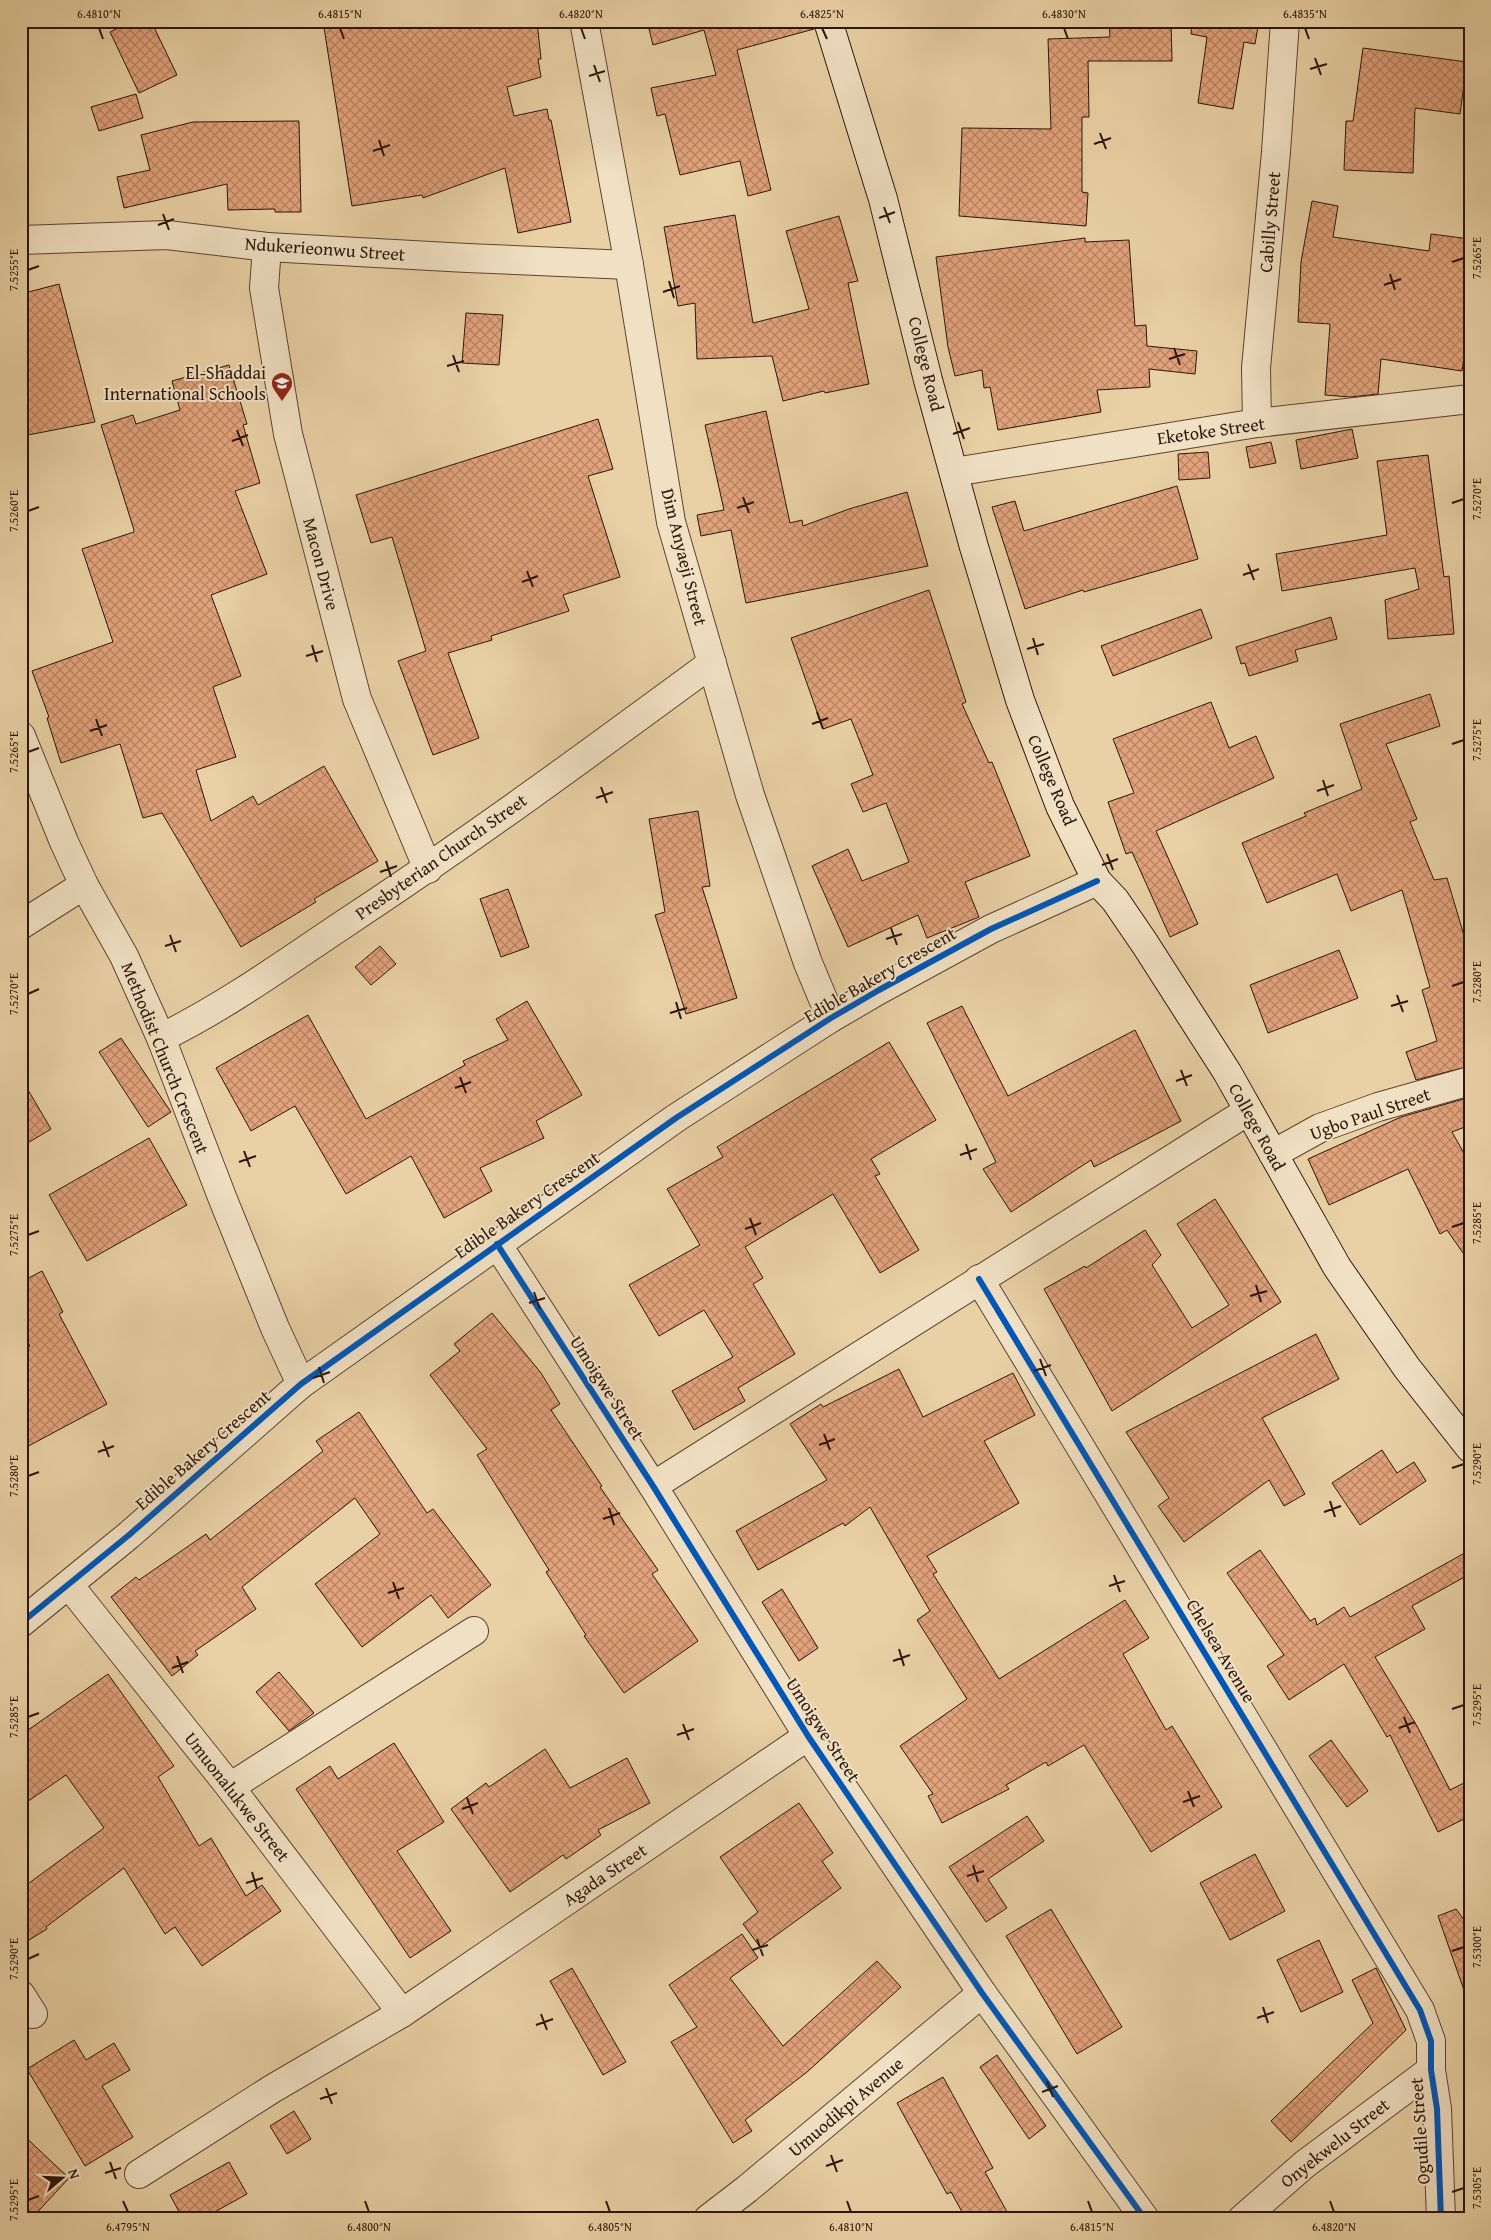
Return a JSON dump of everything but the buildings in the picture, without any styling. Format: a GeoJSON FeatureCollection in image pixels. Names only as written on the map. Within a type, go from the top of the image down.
{"type":"FeatureCollection","features":[{"type":"Feature","properties":{"kind":"street","name":"Dim Anyaeji Street"},"geometry":{"type":"LineString","coordinates":[[584,21],[629,265],[671,522],[750,795],[808,963],[831,1018]]}},
{"type":"Feature","properties":{"kind":"street","name":"College Road"},"geometry":{"type":"LineString","coordinates":[[828,21],[881,190],[928,380],[974,548],[1020,700],[1060,806],[1098,881],[1115,900],[1175,989],[1227,1072],[1337,1267],[1407,1368],[1467,1440]]}},
{"type":"Feature","properties":{"kind":"street","name":"Cabilly Street"},"geometry":{"type":"LineString","coordinates":[[1257,423],[1256,368],[1276,152],[1285,21]]}},
{"type":"Feature","properties":{"kind":"street","name":"Ndukerieonwu Street"},"geometry":{"type":"LineString","coordinates":[[21,240],[167,235],[267,247],[629,265]]}},
{"type":"Feature","properties":{"kind":"street","name":"Macon Drive"},"geometry":{"type":"LineString","coordinates":[[267,247],[264,288],[288,434],[356,699],[428,869]]}},
{"type":"Feature","properties":{"kind":"street","name":"Eketoke Street"},"geometry":{"type":"LineString","coordinates":[[954,472],[1257,423],[1470,398]]}},
{"type":"Feature","properties":{"kind":"street","name":"Presbyterian Church Street"},"geometry":{"type":"LineString","coordinates":[[161,1038],[195,1022],[266,978],[428,869],[712,663]]}},
{"type":"Feature","properties":{"kind":"street","name":"Methodist Church Crescent"},"geometry":{"type":"LineString","coordinates":[[21,736],[64,842],[84,885],[124,956],[161,1038],[225,1206],[275,1328],[301,1384]]}},
{"type":"Feature","properties":{"kind":"street","name":"Edible Bakery Crescent"},"geometry":{"type":"LineString","coordinates":[[21,1622],[69,1585],[301,1384],[676,1118],[831,1018],[991,929],[1098,881]]}},
{"type":"Feature","properties":{"kind":"street"},"geometry":{"type":"LineString","coordinates":[[21,925],[84,885]]}},
{"type":"Feature","properties":{"kind":"street","name":"Ugbo Paul Street"},"geometry":{"type":"LineString","coordinates":[[1273,1154],[1320,1128],[1378,1107],[1470,1081]]}},
{"type":"Feature","properties":{"kind":"street"},"geometry":{"type":"LineString","coordinates":[[653,1486],[1248,1111]]}},
{"type":"Feature","properties":{"kind":"street","name":"Umoigwe Street"},"geometry":{"type":"LineString","coordinates":[[497,1244],[653,1486],[808,1736],[982,1993],[1145,2219]]}},
{"type":"Feature","properties":{"kind":"street","name":"Chelsea Avenue"},"geometry":{"type":"LineString","coordinates":[[979,1279],[1399,1972],[1420,2010],[1431,2041]]}},
{"type":"Feature","properties":{"kind":"street","name":"Umuonalukwe Street"},"geometry":{"type":"LineString","coordinates":[[69,1585],[230,1787],[402,2013]]}},
{"type":"Feature","properties":{"kind":"street"},"geometry":{"type":"LineString","coordinates":[[230,1787],[474,1631]]}},
{"type":"Feature","properties":{"kind":"street","name":"Agada Street"},"geometry":{"type":"LineString","coordinates":[[140,2174],[272,2090],[402,2013],[808,1736]]}},
{"type":"Feature","properties":{"kind":"street","name":"Umuodikpi Avenue"},"geometry":{"type":"LineString","coordinates":[[708,2219],[747,2189],[982,1993]]}},
{"type":"Feature","properties":{"kind":"street","name":"Ogudile Street"},"geometry":{"type":"LineString","coordinates":[[1431,2041],[1431,2070],[1437,2109],[1440,2219]]}},
{"type":"Feature","properties":{"kind":"street","name":"Onyekwelu Street"},"geometry":{"type":"LineString","coordinates":[[1242,2219],[1305,2164],[1431,2070]]}},
{"type":"Feature","properties":{"kind":"cycle path"},"geometry":{"type":"LineString","coordinates":[[21,1623],[129,1535],[301,1384],[676,1118],[831,1018],[879,990],[991,929],[1097,881]]}},
{"type":"Feature","properties":{"kind":"cycle path"},"geometry":{"type":"LineString","coordinates":[[497,1244],[653,1486],[808,1736],[982,1993],[1145,2219]]}},
{"type":"Feature","properties":{"kind":"cycle path"},"geometry":{"type":"LineString","coordinates":[[979,1279],[1420,2010],[1431,2041],[1431,2070],[1437,2109],[1441,2219]]}},
{"type":"Feature","properties":{"kind":"place","name":"El-Shaddai International Schools"},"geometry":{"type":"Point","coordinates":[282,402]}}]}
